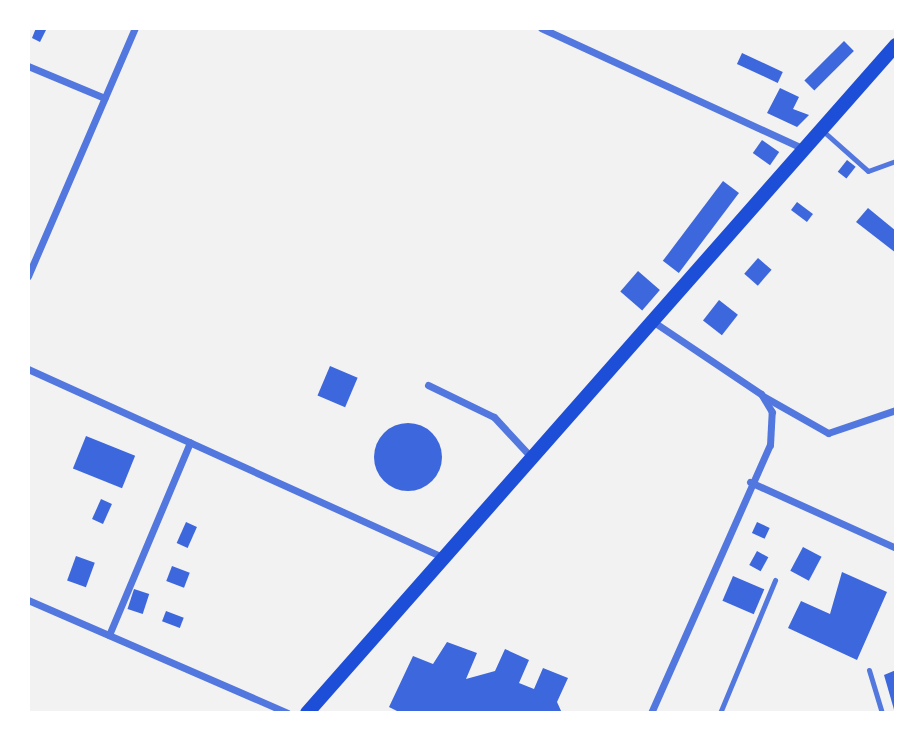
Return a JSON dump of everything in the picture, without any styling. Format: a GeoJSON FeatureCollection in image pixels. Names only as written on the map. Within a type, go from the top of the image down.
{"type":"FeatureCollection","features":[{"type":"Feature","properties":{"kind":"main road"},"geometry":{"type":"LineString","coordinates":[[307,713],[896,45]]}},
{"type":"Feature","properties":{"kind":"street"},"geometry":{"type":"LineString","coordinates":[[28,276],[135,28]]}},
{"type":"Feature","properties":{"kind":"street"},"geometry":{"type":"LineString","coordinates":[[541,28],[804,149]]}},
{"type":"Feature","properties":{"kind":"street"},"geometry":{"type":"LineString","coordinates":[[28,66],[104,98]]}},
{"type":"Feature","properties":{"kind":"street"},"geometry":{"type":"LineString","coordinates":[[654,322],[761,394],[828,433],[896,410]]}},
{"type":"Feature","properties":{"kind":"street"},"geometry":{"type":"LineString","coordinates":[[28,369],[444,557]]}},
{"type":"Feature","properties":{"kind":"street"},"geometry":{"type":"LineString","coordinates":[[428,385],[494,417],[532,459]]}},
{"type":"Feature","properties":{"kind":"street"},"geometry":{"type":"LineString","coordinates":[[651,713],[750,482],[770,445],[772,412],[761,394]]}},
{"type":"Feature","properties":{"kind":"street"},"geometry":{"type":"LineString","coordinates":[[109,635],[190,442]]}},
{"type":"Feature","properties":{"kind":"street"},"geometry":{"type":"LineString","coordinates":[[750,482],[896,548]]}},
{"type":"Feature","properties":{"kind":"street"},"geometry":{"type":"LineString","coordinates":[[28,600],[288,713]]}},
{"type":"Feature","properties":{"kind":"lane"},"geometry":{"type":"LineString","coordinates":[[822,130],[868,171],[896,161]]}},
{"type":"Feature","properties":{"kind":"lane"},"geometry":{"type":"LineString","coordinates":[[720,713],[775,580]]}},
{"type":"Feature","properties":{"kind":"lane"},"geometry":{"type":"LineString","coordinates":[[869,670],[882,713]]}},
{"type":"Feature","properties":{"kind":"building"},"geometry":{"type":"Polygon","coordinates":[[[36,28],[47,28],[40,42],[32,38],[36,28]]]}},
{"type":"Feature","properties":{"kind":"building"},"geometry":{"type":"Polygon","coordinates":[[[844,41],[854,51],[814,90],[804,81],[844,41]]]}},
{"type":"Feature","properties":{"kind":"building"},"geometry":{"type":"Polygon","coordinates":[[[742,53],[783,72],[778,83],[737,64],[742,53]]]}},
{"type":"Feature","properties":{"kind":"building"},"geometry":{"type":"Polygon","coordinates":[[[780,88],[799,97],[793,109],[809,115],[797,127],[767,113],[780,88]]]}},
{"type":"Feature","properties":{"kind":"building"},"geometry":{"type":"Polygon","coordinates":[[[762,140],[779,152],[770,165],[753,153],[762,140]]]}},
{"type":"Feature","properties":{"kind":"building"},"geometry":{"type":"Polygon","coordinates":[[[847,160],[856,167],[846,179],[838,172],[847,160]]]}},
{"type":"Feature","properties":{"kind":"building"},"geometry":{"type":"Polygon","coordinates":[[[723,181],[739,193],[679,273],[663,261],[723,181]]]}},
{"type":"Feature","properties":{"kind":"building"},"geometry":{"type":"Polygon","coordinates":[[[797,202],[813,214],[807,222],[791,210],[797,202]]]}},
{"type":"Feature","properties":{"kind":"building"},"geometry":{"type":"Polygon","coordinates":[[[868,208],[896,231],[896,253],[856,222],[868,208]]]}},
{"type":"Feature","properties":{"kind":"building"},"geometry":{"type":"Polygon","coordinates":[[[758,258],[772,270],[758,286],[744,274],[758,258]]]}},
{"type":"Feature","properties":{"kind":"building"},"geometry":{"type":"Polygon","coordinates":[[[638,271],[660,290],[642,310],[620,291],[638,271]]]}},
{"type":"Feature","properties":{"kind":"building"},"geometry":{"type":"Polygon","coordinates":[[[719,300],[738,315],[722,335],[703,320],[719,300]]]}},
{"type":"Feature","properties":{"kind":"building"},"geometry":{"type":"Polygon","coordinates":[[[330,366],[358,378],[345,407],[317,395],[330,366]]]}},
{"type":"Feature","properties":{"kind":"building"},"geometry":{"type":"Polygon","coordinates":[[[415,423],[436,438],[442,450],[440,470],[432,481],[415,491],[401,491],[384,481],[376,470],[374,450],[384,433],[395,425],[415,423]]]}},
{"type":"Feature","properties":{"kind":"building"},"geometry":{"type":"Polygon","coordinates":[[[86,436],[135,456],[122,488],[73,468],[86,436]]]}},
{"type":"Feature","properties":{"kind":"building"},"geometry":{"type":"Polygon","coordinates":[[[101,499],[112,504],[103,524],[92,519],[101,499]]]}},
{"type":"Feature","properties":{"kind":"building"},"geometry":{"type":"Polygon","coordinates":[[[186,522],[197,527],[188,548],[177,543],[186,522]]]}},
{"type":"Feature","properties":{"kind":"building"},"geometry":{"type":"Polygon","coordinates":[[[757,522],[770,528],[765,539],[752,533],[757,522]]]}},
{"type":"Feature","properties":{"kind":"building"},"geometry":{"type":"Polygon","coordinates":[[[803,547],[822,557],[809,581],[790,571],[803,547]]]}},
{"type":"Feature","properties":{"kind":"building"},"geometry":{"type":"Polygon","coordinates":[[[757,551],[768,557],[761,571],[749,565],[757,551]]]}},
{"type":"Feature","properties":{"kind":"building"},"geometry":{"type":"Polygon","coordinates":[[[76,556],[95,563],[86,587],[67,580],[76,556]]]}},
{"type":"Feature","properties":{"kind":"building"},"geometry":{"type":"Polygon","coordinates":[[[172,566],[190,573],[184,588],[166,581],[172,566]]]}},
{"type":"Feature","properties":{"kind":"building"},"geometry":{"type":"Polygon","coordinates":[[[842,572],[887,592],[857,660],[788,628],[801,601],[830,614],[842,572]]]}},
{"type":"Feature","properties":{"kind":"building"},"geometry":{"type":"Polygon","coordinates":[[[733,576],[764,589],[754,614],[722,601],[733,576]]]}},
{"type":"Feature","properties":{"kind":"building"},"geometry":{"type":"Polygon","coordinates":[[[134,589],[149,594],[143,614],[128,609],[134,589]]]}},
{"type":"Feature","properties":{"kind":"building"},"geometry":{"type":"Polygon","coordinates":[[[166,611],[184,618],[180,628],[162,621],[166,611]]]}},
{"type":"Feature","properties":{"kind":"building"},"geometry":{"type":"Polygon","coordinates":[[[447,642],[477,653],[466,679],[495,671],[505,649],[529,660],[519,683],[534,689],[543,668],[568,678],[557,702],[562,713],[401,713],[389,707],[413,656],[433,664],[447,642]]]}},
{"type":"Feature","properties":{"kind":"building"},"geometry":{"type":"Polygon","coordinates":[[[896,670],[896,713],[895,713],[884,675],[896,670]]]}}]}
